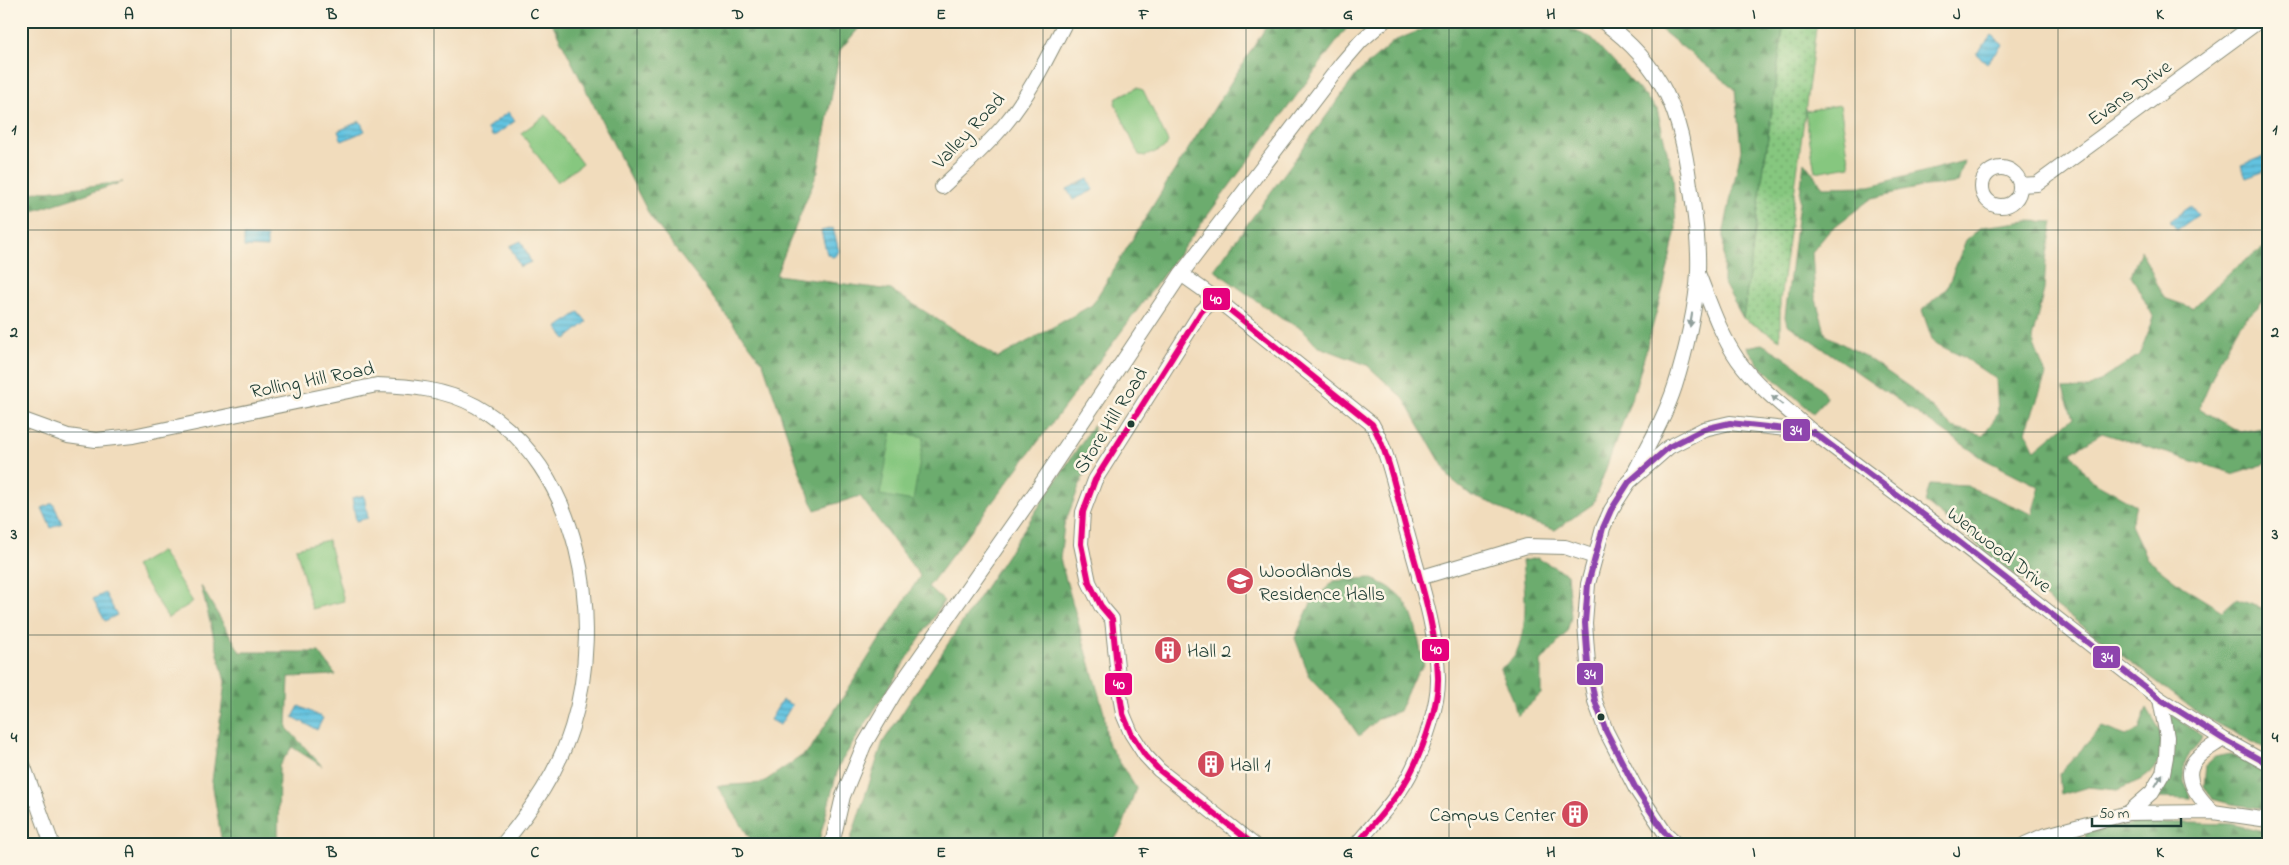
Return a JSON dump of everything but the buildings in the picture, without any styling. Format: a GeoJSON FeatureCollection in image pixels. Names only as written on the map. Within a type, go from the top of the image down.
{"type":"FeatureCollection","features":[{"type":"Feature","properties":{"kind":"street","name":"Valley Road"},"geometry":{"type":"LineString","coordinates":[[942,187],[1005,124],[1024,98],[1066,21]]}},
{"type":"Feature","properties":{"kind":"street"},"geometry":{"type":"LineString","coordinates":[[832,844],[843,796],[864,745],[894,694],[1039,487],[1181,274],[1342,63],[1361,41],[1384,21]]}},
{"type":"Feature","properties":{"kind":"street"},"geometry":{"type":"LineString","coordinates":[[1602,21],[1619,33],[1652,70],[1678,117],[1684,139],[1696,221],[1698,272],[1688,334],[1675,387],[1658,429],[1629,482],[1611,510],[1603,528],[1588,584],[1584,623],[1588,664],[1595,701],[1606,731],[1636,789],[1664,833],[1677,844]]}},
{"type":"Feature","properties":{"kind":"street","name":"Evans Drive"},"geometry":{"type":"LineString","coordinates":[[2020,185],[2037,184],[2259,21]]}},
{"type":"Feature","properties":{"kind":"street","name":"Wenwood Drive"},"geometry":{"type":"LineString","coordinates":[[1698,272],[1720,329],[1739,361],[1766,391],[1813,432],[1946,531],[2160,699],[2223,739],[2268,764]]}},
{"type":"Feature","properties":{"kind":"street"},"geometry":{"type":"LineString","coordinates":[[1181,274],[1215,298],[1372,424],[1383,448],[1420,578],[1435,649],[1438,678],[1433,714],[1413,768],[1388,808],[1357,844]]}},
{"type":"Feature","properties":{"kind":"street","name":"Store Hill Road"},"geometry":{"type":"LineString","coordinates":[[1215,298],[1201,312],[1095,480],[1084,512],[1081,544],[1089,582],[1095,595],[1112,619],[1123,714],[1131,733],[1145,755],[1159,770],[1253,844]]}},
{"type":"Feature","properties":{"kind":"street","name":"Rolling Hill Road"},"geometry":{"type":"LineString","coordinates":[[21,419],[68,436],[96,440],[133,436],[377,385],[414,386],[449,394],[476,406],[511,432],[535,459],[563,509],[578,557],[586,600],[587,630],[582,685],[572,728],[549,781],[533,808],[503,844]]}},
{"type":"Feature","properties":{"kind":"street"},"geometry":{"type":"LineString","coordinates":[[1629,482],[1669,447],[1704,429],[1730,423],[1813,432]]}},
{"type":"Feature","properties":{"kind":"street"},"geometry":{"type":"LineString","coordinates":[[1420,578],[1527,546],[1565,547],[1595,557]]}},
{"type":"Feature","properties":{"kind":"street"},"geometry":{"type":"LineString","coordinates":[[2128,813],[2152,792],[2163,773],[2167,737],[2160,699]]}},
{"type":"Feature","properties":{"kind":"street"},"geometry":{"type":"LineString","coordinates":[[2213,812],[2195,791],[2191,772],[2196,758],[2223,739]]}},
{"type":"Feature","properties":{"kind":"street"},"geometry":{"type":"LineString","coordinates":[[21,759],[28,799],[52,844]]}},
{"type":"Feature","properties":{"kind":"street"},"geometry":{"type":"LineString","coordinates":[[2025,844],[2043,836],[2128,813],[2213,812],[2268,820]]}},
{"type":"Feature","properties":{"kind":"green space"},"geometry":{"type":"Polygon","coordinates":[[[551,21],[865,21],[840,50],[818,171],[776,275],[891,290],[998,358],[1092,305],[1270,21],[1352,21],[1112,344],[928,587],[944,601],[839,765],[818,844],[750,844],[751,840],[717,786],[762,783],[809,751],[920,576],[860,496],[815,510],[801,475],[763,363],[650,216],[551,21]]]}},
{"type":"Feature","properties":{"kind":"green space"},"geometry":{"type":"Polygon","coordinates":[[[1443,21],[1550,21],[1590,37],[1657,109],[1673,177],[1676,229],[1664,285],[1636,386],[1593,504],[1555,530],[1517,518],[1494,504],[1472,496],[1450,478],[1404,399],[1367,365],[1317,346],[1301,328],[1282,319],[1214,270],[1357,74],[1394,41],[1443,21]]]}},
{"type":"Feature","properties":{"kind":"green space"},"geometry":{"type":"Polygon","coordinates":[[[1650,21],[1784,21],[1743,318],[1723,282],[1724,230],[1741,150],[1735,89],[1650,21]]]}},
{"type":"Feature","properties":{"kind":"green space"},"geometry":{"type":"Polygon","coordinates":[[[1784,21],[1817,21],[1780,301],[1780,340],[1743,318],[1784,21]]]}},
{"type":"Feature","properties":{"kind":"green space"},"geometry":{"type":"Polygon","coordinates":[[[1137,88],[1143,90],[1168,142],[1166,147],[1146,156],[1139,155],[1115,103],[1117,97],[1137,88]]]}},
{"type":"Feature","properties":{"kind":"green space"},"geometry":{"type":"Polygon","coordinates":[[[1840,105],[1850,166],[1815,172],[1805,111],[1840,105]]]}},
{"type":"Feature","properties":{"kind":"green space"},"geometry":{"type":"Polygon","coordinates":[[[546,115],[582,164],[557,182],[521,133],[546,115]]]}},
{"type":"Feature","properties":{"kind":"green space"},"geometry":{"type":"Polygon","coordinates":[[[1964,161],[1958,183],[1925,186],[1872,198],[1830,230],[1812,252],[1815,296],[1826,335],[1866,357],[1912,389],[1952,427],[1983,435],[1998,414],[1996,379],[1961,356],[1933,342],[1922,310],[1947,288],[1966,240],[1982,227],[2027,221],[2053,222],[2046,260],[2044,290],[2032,339],[2046,375],[2026,431],[2035,450],[2073,418],[2063,389],[2089,388],[2139,355],[2154,318],[2131,275],[2141,250],[2164,298],[2193,308],[2233,269],[2268,245],[2268,297],[2240,324],[2220,359],[2199,408],[2240,432],[2268,427],[2268,463],[2235,474],[2102,433],[2071,452],[2089,479],[2136,505],[2131,525],[2147,559],[2183,587],[2222,611],[2236,599],[2268,610],[2268,750],[2201,715],[2007,569],[1925,502],[1930,484],[1967,486],[2032,514],[2040,487],[1984,459],[1787,324],[1785,317],[1804,162],[1823,187],[1870,186],[1964,161]]]}},
{"type":"Feature","properties":{"kind":"green space"},"geometry":{"type":"Polygon","coordinates":[[[123,182],[21,215],[21,194],[123,182]]]}},
{"type":"Feature","properties":{"kind":"green space"},"geometry":{"type":"Polygon","coordinates":[[[1762,344],[1798,367],[1820,388],[1827,398],[1813,413],[1759,365],[1747,347],[1762,344]]]}},
{"type":"Feature","properties":{"kind":"green space"},"geometry":{"type":"Polygon","coordinates":[[[1093,425],[1095,447],[1064,525],[1060,559],[1104,713],[1107,742],[1136,788],[1123,826],[1112,844],[849,844],[883,742],[1093,425]]]}},
{"type":"Feature","properties":{"kind":"green space"},"geometry":{"type":"Polygon","coordinates":[[[892,431],[924,437],[913,501],[880,495],[892,431]]]}},
{"type":"Feature","properties":{"kind":"green space"},"geometry":{"type":"Polygon","coordinates":[[[328,540],[344,601],[312,609],[296,548],[328,540]]]}},
{"type":"Feature","properties":{"kind":"green space"},"geometry":{"type":"Polygon","coordinates":[[[161,551],[193,602],[168,618],[135,566],[161,551]]]}},
{"type":"Feature","properties":{"kind":"green space"},"geometry":{"type":"Polygon","coordinates":[[[1537,558],[1567,574],[1571,617],[1567,632],[1541,662],[1541,694],[1517,716],[1513,699],[1500,669],[1515,655],[1523,631],[1525,608],[1522,561],[1537,558]]]}},
{"type":"Feature","properties":{"kind":"green space"},"geometry":{"type":"Polygon","coordinates":[[[1370,578],[1392,589],[1402,598],[1407,606],[1415,625],[1424,665],[1414,677],[1399,711],[1379,718],[1359,736],[1341,710],[1309,675],[1295,638],[1311,603],[1334,581],[1370,578]]]}},
{"type":"Feature","properties":{"kind":"green space"},"geometry":{"type":"Polygon","coordinates":[[[201,586],[240,652],[319,652],[336,675],[289,677],[287,728],[322,766],[292,747],[279,766],[278,844],[222,844],[212,781],[225,682],[201,586]]]}},
{"type":"Feature","properties":{"kind":"green space"},"geometry":{"type":"Polygon","coordinates":[[[2147,708],[2160,730],[2161,757],[2153,770],[2140,780],[2117,790],[2088,787],[2061,795],[2059,774],[2102,727],[2126,736],[2139,729],[2147,708]]]}},
{"type":"Feature","properties":{"kind":"green space"},"geometry":{"type":"Polygon","coordinates":[[[2170,713],[2202,736],[2198,745],[2188,756],[2184,767],[2185,783],[2191,799],[2154,798],[2166,778],[2172,758],[2174,737],[2170,713]]]}},
{"type":"Feature","properties":{"kind":"green space"},"geometry":{"type":"Polygon","coordinates":[[[2231,754],[2268,773],[2268,809],[2231,804],[2212,799],[2204,786],[2206,765],[2215,757],[2231,754]]]}},
{"type":"Feature","properties":{"kind":"green space"},"geometry":{"type":"Polygon","coordinates":[[[2143,822],[2232,824],[2267,833],[2268,844],[2084,844],[2086,833],[2143,822]]]}},
{"type":"Feature","properties":{"kind":"water"},"geometry":{"type":"Polygon","coordinates":[[[1992,35],[2003,44],[1987,63],[1976,54],[1992,35]]]}},
{"type":"Feature","properties":{"kind":"water"},"geometry":{"type":"Polygon","coordinates":[[[508,112],[515,121],[493,137],[487,128],[508,112]]]}},
{"type":"Feature","properties":{"kind":"water"},"geometry":{"type":"Polygon","coordinates":[[[360,121],[365,131],[342,141],[338,131],[360,121]]]}},
{"type":"Feature","properties":{"kind":"water"},"geometry":{"type":"Polygon","coordinates":[[[2264,156],[2268,170],[2246,178],[2241,165],[2264,156]]]}},
{"type":"Feature","properties":{"kind":"water"},"geometry":{"type":"Polygon","coordinates":[[[1088,179],[1094,190],[1073,200],[1067,189],[1088,179]]]}},
{"type":"Feature","properties":{"kind":"water"},"geometry":{"type":"Polygon","coordinates":[[[2191,206],[2198,215],[2177,230],[2170,221],[2191,206]]]}},
{"type":"Feature","properties":{"kind":"water"},"geometry":{"type":"Polygon","coordinates":[[[833,228],[839,251],[836,256],[832,257],[827,254],[821,231],[833,228]]]}},
{"type":"Feature","properties":{"kind":"water"},"geometry":{"type":"Polygon","coordinates":[[[244,236],[267,237],[267,248],[244,247],[244,236]]]}},
{"type":"Feature","properties":{"kind":"water"},"geometry":{"type":"Polygon","coordinates":[[[521,241],[531,262],[520,267],[510,246],[521,241]]]}},
{"type":"Feature","properties":{"kind":"water"},"geometry":{"type":"Polygon","coordinates":[[[579,312],[587,322],[566,339],[557,328],[579,312]]]}},
{"type":"Feature","properties":{"kind":"water"},"geometry":{"type":"Polygon","coordinates":[[[364,495],[368,518],[356,521],[352,498],[364,495]]]}},
{"type":"Feature","properties":{"kind":"water"},"geometry":{"type":"Polygon","coordinates":[[[53,503],[62,523],[51,528],[42,508],[53,503]]]}},
{"type":"Feature","properties":{"kind":"water"},"geometry":{"type":"Polygon","coordinates":[[[105,593],[117,615],[105,621],[93,599],[105,593]]]}},
{"type":"Feature","properties":{"kind":"water"},"geometry":{"type":"Polygon","coordinates":[[[782,700],[792,705],[780,725],[770,720],[782,700]]]}},
{"type":"Feature","properties":{"kind":"water"},"geometry":{"type":"Polygon","coordinates":[[[299,706],[323,718],[317,730],[293,717],[299,706]]]}},
{"type":"Feature","properties":{"kind":"transit line","name":"40"},"geometry":{"type":"LineString","coordinates":[[1253,844],[1159,770],[1145,755],[1131,733],[1123,714],[1112,619],[1101,606],[1089,582],[1081,544],[1083,512],[1095,480],[1201,312],[1215,298],[1372,424],[1389,464],[1423,588],[1437,660],[1438,688],[1434,711],[1422,747],[1408,778],[1388,807],[1357,844]]}},
{"type":"Feature","properties":{"kind":"transit line","name":"34"},"geometry":{"type":"LineString","coordinates":[[1677,844],[1665,833],[1636,789],[1606,731],[1595,701],[1588,664],[1585,623],[1588,584],[1603,528],[1611,510],[1629,482],[1669,447],[1704,429],[1730,423],[1813,432],[1945,531],[2160,699],[2223,739],[2268,764]]}},
{"type":"Feature","properties":{"kind":"place","name":"Woodlands Residence Halls"},"geometry":{"type":"Point","coordinates":[1240,581]}},
{"type":"Feature","properties":{"kind":"place","name":"Hall 2"},"geometry":{"type":"Point","coordinates":[1168,650]}},
{"type":"Feature","properties":{"kind":"place","name":"Hall 1"},"geometry":{"type":"Point","coordinates":[1211,764]}},
{"type":"Feature","properties":{"kind":"place","name":"Campus Center"},"geometry":{"type":"Point","coordinates":[1575,814]}}]}
